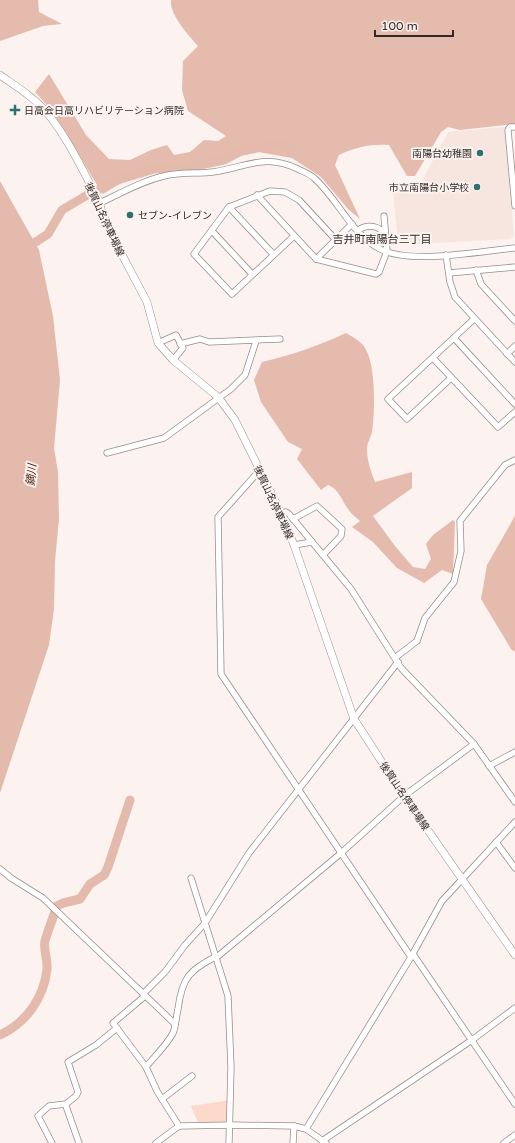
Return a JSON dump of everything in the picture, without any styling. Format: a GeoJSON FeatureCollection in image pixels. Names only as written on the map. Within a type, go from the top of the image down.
{"type":"FeatureCollection","features":[{"type":"Feature","properties":{"kind":"main road","name":"後賀山名停車場線"},"geometry":{"type":"LineString","coordinates":[[0,75],[26,93],[48,114],[72,151],[100,203],[101,210],[120,251],[147,302],[158,343],[173,360],[218,397],[235,420],[281,514],[294,545],[354,719],[404,796],[515,955]]}},
{"type":"Feature","properties":{"kind":"street"},"geometry":{"type":"LineString","coordinates":[[515,127],[510,127],[508,130],[515,206]]}},
{"type":"Feature","properties":{"kind":"street"},"geometry":{"type":"LineString","coordinates":[[510,147],[515,153]]}},
{"type":"Feature","properties":{"kind":"street"},"geometry":{"type":"LineString","coordinates":[[100,203],[146,181],[166,175],[215,171],[258,161],[278,162],[313,176],[330,192],[352,224],[370,243],[387,251],[409,256],[446,255],[515,248]]}},
{"type":"Feature","properties":{"kind":"street"},"geometry":{"type":"LineString","coordinates":[[294,236],[273,254],[232,294],[194,254],[229,207],[257,195],[275,190],[293,195],[336,240]]}},
{"type":"Feature","properties":{"kind":"street"},"geometry":{"type":"LineString","coordinates":[[257,195],[316,259],[376,274],[379,272],[387,251],[384,216]]}},
{"type":"Feature","properties":{"kind":"street"},"geometry":{"type":"LineString","coordinates":[[229,207],[273,254]]}},
{"type":"Feature","properties":{"kind":"street"},"geometry":{"type":"LineString","coordinates":[[316,259],[352,224]]}},
{"type":"Feature","properties":{"kind":"street"},"geometry":{"type":"LineString","coordinates":[[358,230],[364,227],[372,226],[378,227],[385,232]]}},
{"type":"Feature","properties":{"kind":"street"},"geometry":{"type":"LineString","coordinates":[[212,231],[252,274]]}},
{"type":"Feature","properties":{"kind":"street"},"geometry":{"type":"LineString","coordinates":[[446,255],[451,289],[455,297],[515,362]]}},
{"type":"Feature","properties":{"kind":"street"},"geometry":{"type":"LineString","coordinates":[[449,273],[515,267]]}},
{"type":"Feature","properties":{"kind":"street"},"geometry":{"type":"LineString","coordinates":[[476,270],[481,284],[515,321]]}},
{"type":"Feature","properties":{"kind":"street"},"geometry":{"type":"LineString","coordinates":[[451,378],[407,419],[388,399],[474,319]]}},
{"type":"Feature","properties":{"kind":"street"},"geometry":{"type":"LineString","coordinates":[[158,343],[176,335],[182,348],[173,360]]}},
{"type":"Feature","properties":{"kind":"street"},"geometry":{"type":"LineString","coordinates":[[454,338],[515,404]]}},
{"type":"Feature","properties":{"kind":"street"},"geometry":{"type":"LineString","coordinates":[[180,344],[200,339],[209,342],[227,340],[256,341],[280,339]]}},
{"type":"Feature","properties":{"kind":"street"},"geometry":{"type":"LineString","coordinates":[[107,452],[164,438],[218,397],[231,389],[245,375],[256,341]]}},
{"type":"Feature","properties":{"kind":"street"},"geometry":{"type":"LineString","coordinates":[[507,354],[515,346]]}},
{"type":"Feature","properties":{"kind":"street"},"geometry":{"type":"LineString","coordinates":[[433,358],[498,427],[515,412]]}},
{"type":"Feature","properties":{"kind":"street"},"geometry":{"type":"LineString","coordinates":[[179,1126],[156,1092],[146,1067],[113,1023],[144,995],[166,972],[185,946],[205,923],[250,852],[354,719],[397,660],[417,641],[425,618],[454,582],[461,551],[460,521],[505,465],[515,460]]}},
{"type":"Feature","properties":{"kind":"street"},"geometry":{"type":"LineString","coordinates":[[260,470],[218,517],[221,674],[340,854],[472,1040],[515,1104]]}},
{"type":"Feature","properties":{"kind":"street"},"geometry":{"type":"LineString","coordinates":[[294,519],[317,506],[342,529],[342,536],[323,555]]}},
{"type":"Feature","properties":{"kind":"street"},"geometry":{"type":"LineString","coordinates":[[281,514],[286,512],[294,519],[351,589],[397,660],[411,678],[450,717],[474,744],[515,800]]}},
{"type":"Feature","properties":{"kind":"street"},"geometry":{"type":"LineString","coordinates":[[294,545],[312,542]]}},
{"type":"Feature","properties":{"kind":"street"},"geometry":{"type":"LineString","coordinates":[[146,1067],[169,1039],[176,1024],[180,992],[184,981],[191,971],[217,956],[340,854],[404,796],[474,744]]}},
{"type":"Feature","properties":{"kind":"street"},"geometry":{"type":"LineString","coordinates":[[489,766],[515,752]]}},
{"type":"Feature","properties":{"kind":"street"},"geometry":{"type":"LineString","coordinates":[[306,1129],[412,956],[442,901],[515,822]]}},
{"type":"Feature","properties":{"kind":"street"},"geometry":{"type":"LineString","coordinates":[[496,842],[515,868]]}},
{"type":"Feature","properties":{"kind":"street"},"geometry":{"type":"LineString","coordinates":[[0,869],[11,878],[43,898],[176,1024]]}},
{"type":"Feature","properties":{"kind":"street"},"geometry":{"type":"LineString","coordinates":[[191,878],[217,956],[228,996],[231,1066],[231,1125],[229,1143]]}},
{"type":"Feature","properties":{"kind":"street"},"geometry":{"type":"LineString","coordinates":[[156,1143],[179,1126],[231,1125],[294,1126],[306,1129],[324,1142],[472,1040],[515,1008]]}},
{"type":"Feature","properties":{"kind":"street"},"geometry":{"type":"LineString","coordinates":[[52,1143],[38,1116],[49,1106],[66,1104],[76,1096],[78,1092],[68,1062],[96,1045],[117,1028]]}},
{"type":"Feature","properties":{"kind":"street"},"geometry":{"type":"LineString","coordinates":[[162,1099],[192,1076]]}},
{"type":"Feature","properties":{"kind":"street"},"geometry":{"type":"LineString","coordinates":[[66,1104],[79,1143]]}},
{"type":"Feature","properties":{"kind":"street"},"geometry":{"type":"LineString","coordinates":[[293,1143],[294,1126]]}},
{"type":"Feature","properties":{"kind":"street"},"geometry":{"type":"LineString","coordinates":[[504,1143],[515,1135]]}},
{"type":"Feature","properties":{"kind":"shaded area"},"geometry":{"type":"Polygon","coordinates":[[[0,0],[38,0],[39,12],[62,24],[43,26],[0,41],[0,0]]]}},
{"type":"Feature","properties":{"kind":"shaded area"},"geometry":{"type":"Polygon","coordinates":[[[171,0],[515,0],[515,124],[460,130],[448,127],[441,132],[415,176],[407,176],[389,145],[363,147],[339,155],[335,165],[360,219],[348,209],[321,177],[292,158],[258,152],[232,158],[204,160],[128,179],[103,194],[55,116],[35,92],[49,74],[86,135],[109,159],[130,160],[151,150],[167,145],[174,155],[190,152],[204,140],[218,141],[226,136],[188,111],[182,90],[183,61],[198,46],[176,18],[171,6],[171,0]]]}},
{"type":"Feature","properties":{"kind":"shaded area"},"geometry":{"type":"Polygon","coordinates":[[[505,127],[514,236],[510,239],[414,244],[398,242],[393,190],[416,187],[422,181],[448,132],[505,127]]]}},
{"type":"Feature","properties":{"kind":"shaded area"},"geometry":{"type":"Polygon","coordinates":[[[346,333],[361,343],[370,360],[374,385],[374,398],[372,432],[367,449],[375,482],[412,472],[412,488],[373,516],[395,546],[413,567],[425,569],[431,559],[426,544],[433,535],[453,520],[455,522],[453,574],[442,570],[424,583],[397,568],[373,542],[352,527],[360,521],[349,511],[335,489],[328,485],[321,490],[297,459],[302,449],[288,442],[261,402],[254,380],[262,362],[305,350],[346,333]]]}},
{"type":"Feature","properties":{"kind":"shaded area"},"geometry":{"type":"Polygon","coordinates":[[[515,516],[515,652],[511,649],[481,599],[487,565],[515,516]]]}},
{"type":"Feature","properties":{"kind":"shaded area"},"geometry":{"type":"Polygon","coordinates":[[[230,1100],[229,1124],[199,1125],[191,1106],[230,1100]]]}},
{"type":"Feature","properties":{"kind":"water","name":"鏑川"},"geometry":{"type":"Polygon","coordinates":[[[0,181],[39,250],[53,316],[60,380],[54,448],[58,472],[59,519],[55,561],[54,609],[49,645],[0,793],[0,181]]]}},
{"type":"Feature","properties":{"kind":"waterway"},"geometry":{"type":"LineString","coordinates":[[99,189],[114,181],[154,169],[190,167],[224,160],[241,151],[281,145],[293,149]]}},
{"type":"Feature","properties":{"kind":"waterway"},"geometry":{"type":"LineString","coordinates":[[25,249],[48,234],[62,210],[89,194]]}},
{"type":"Feature","properties":{"kind":"waterway"},"geometry":{"type":"LineString","coordinates":[[0,1035],[18,1024],[26,1016],[38,999],[42,990],[47,969],[45,941],[57,906],[80,899],[90,884],[104,875],[130,800]]}},
{"type":"Feature","properties":{"kind":"place","name":"日高会日高リハビリテーション病院"},"geometry":{"type":"Point","coordinates":[15,110]}},
{"type":"Feature","properties":{"kind":"place","name":"南陽台幼稚園"},"geometry":{"type":"Point","coordinates":[480,153]}},
{"type":"Feature","properties":{"kind":"place","name":"市立南陽台小学校"},"geometry":{"type":"Point","coordinates":[477,187]}},
{"type":"Feature","properties":{"kind":"place","name":"セブン-イレブン"},"geometry":{"type":"Point","coordinates":[130,215]}},
{"type":"Feature","properties":{"kind":"district","name":"吉井町南陽台三丁目"},"geometry":{"type":"Point","coordinates":[382,239]}}]}
